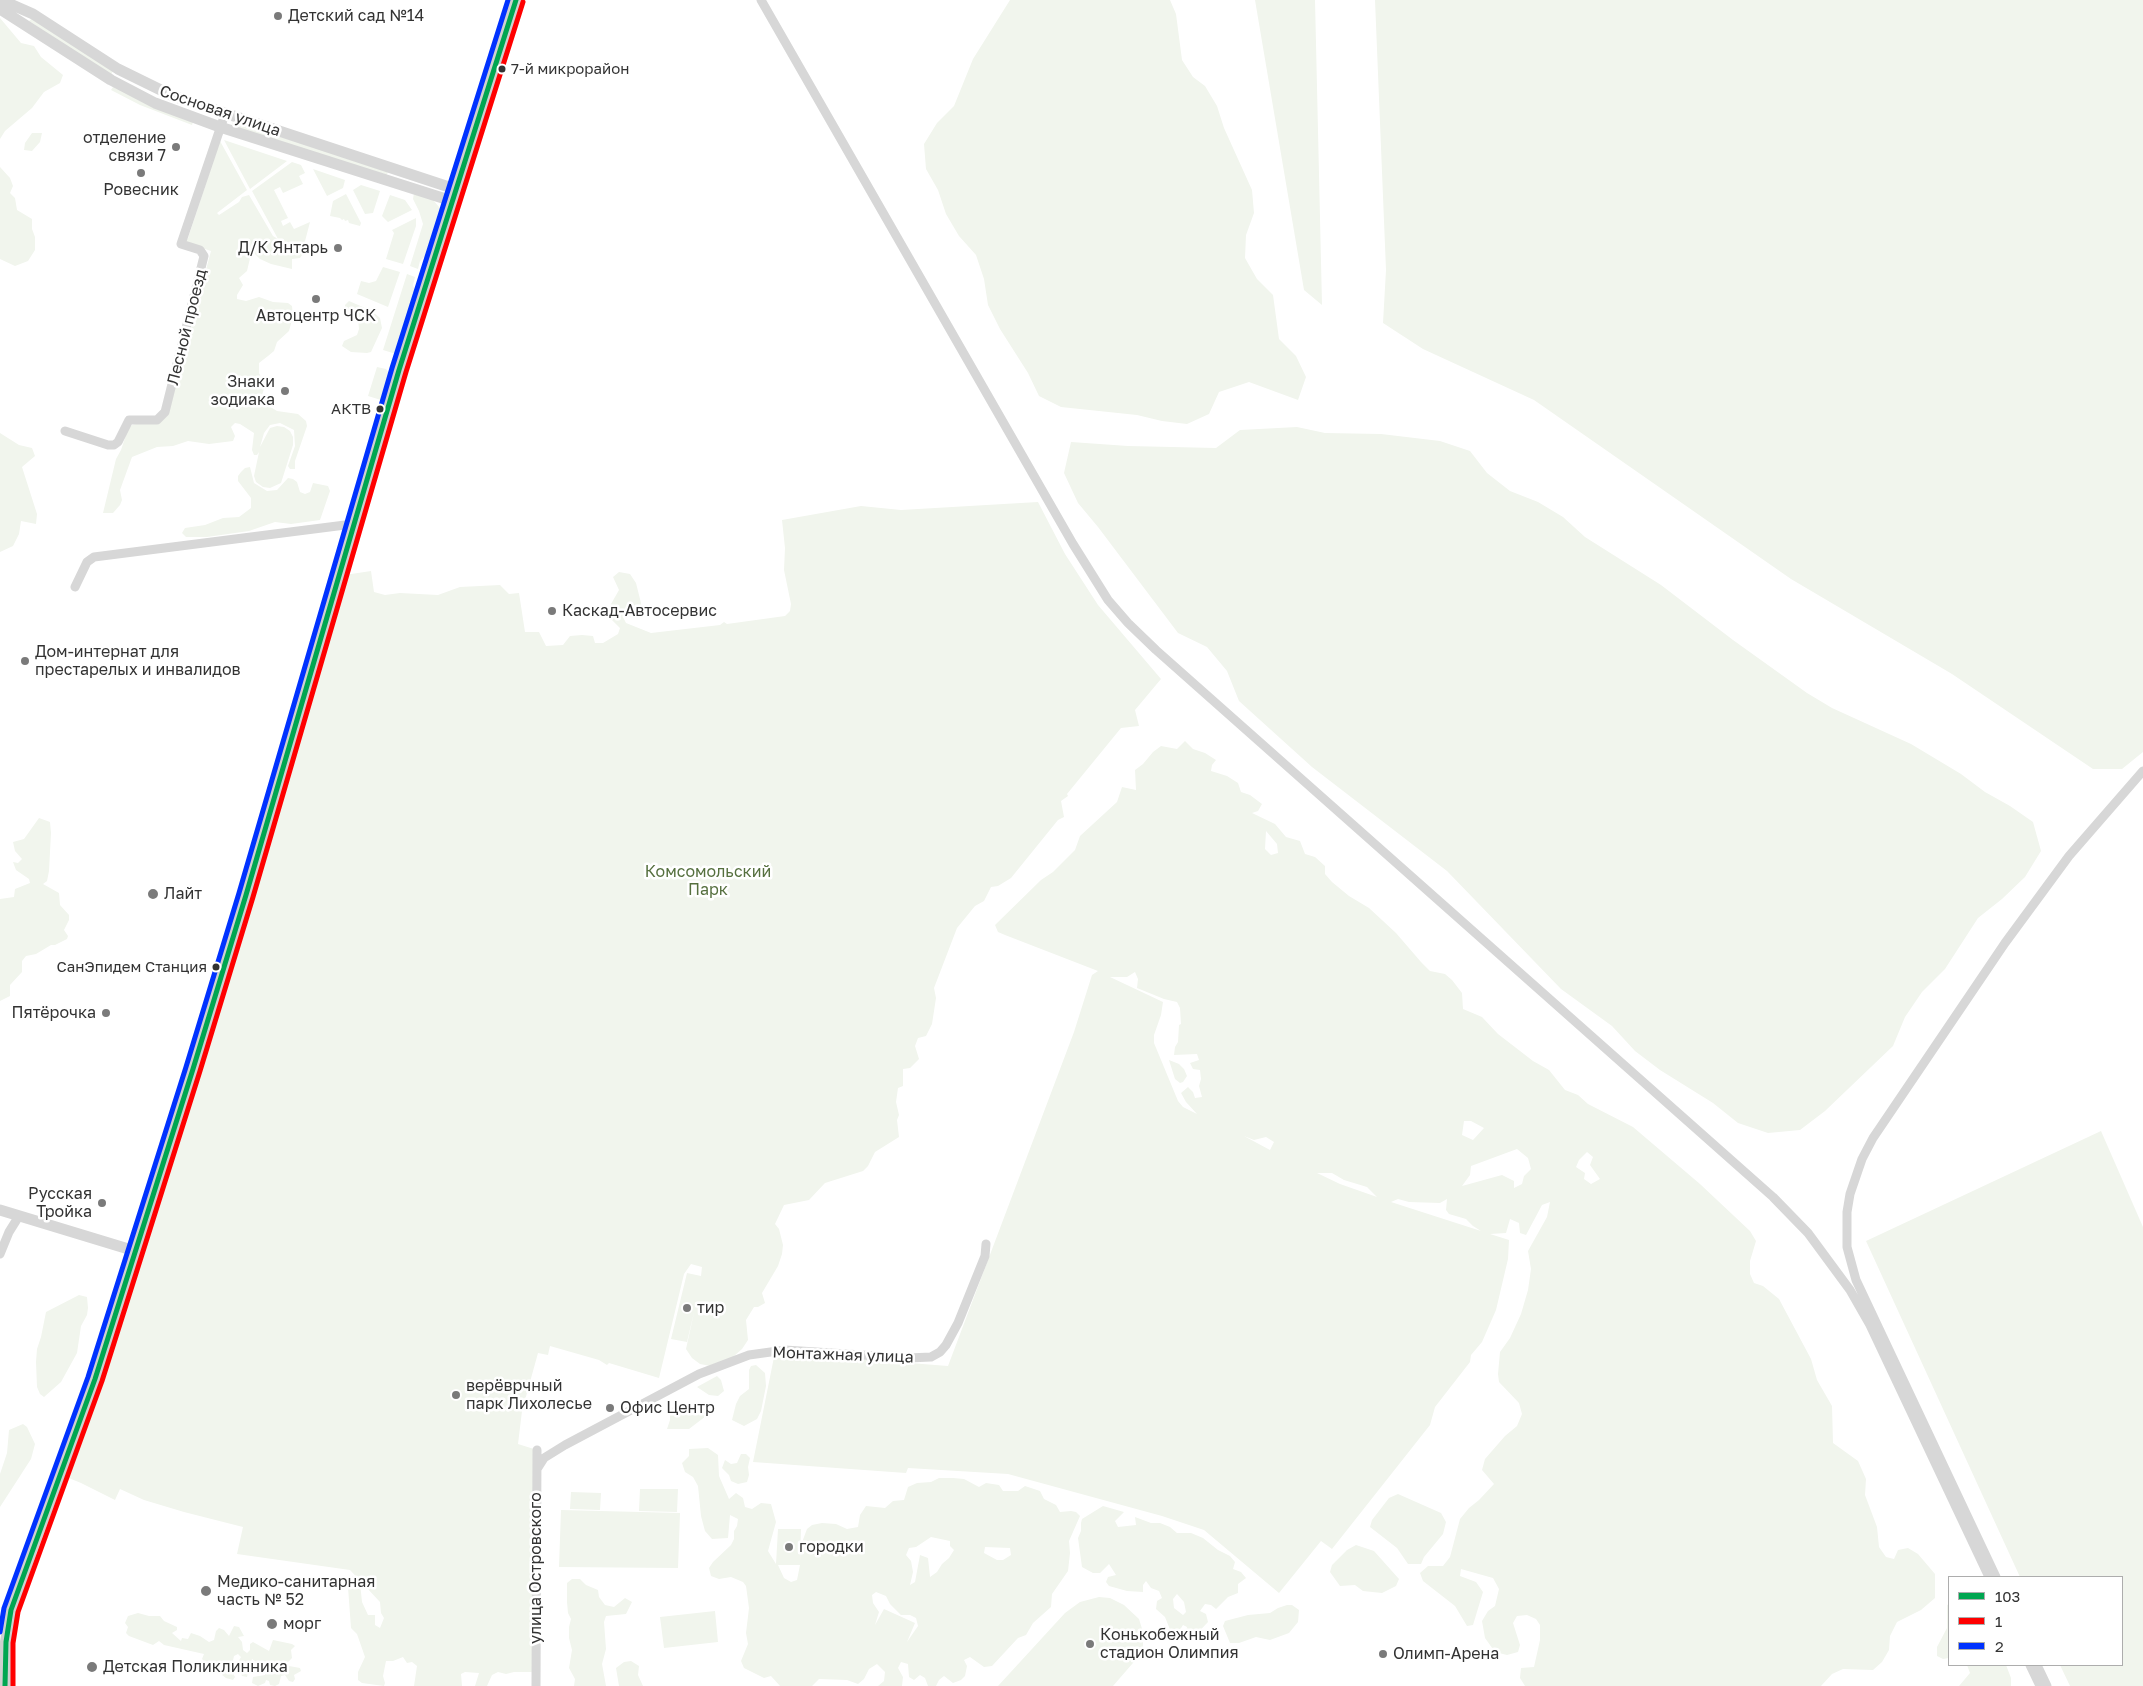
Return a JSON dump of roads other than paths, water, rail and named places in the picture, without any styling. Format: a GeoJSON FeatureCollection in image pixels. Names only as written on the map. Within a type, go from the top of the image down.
{"type":"FeatureCollection","features":[{"type":"Feature","properties":{"kind":"main road"},"geometry":{"type":"LineString","coordinates":[[5,1686],[6,1642],[11,1610],[95,1379],[135,1252],[246,895],[308,687],[353,524],[453,195],[516,0]]}},
{"type":"Feature","properties":{"kind":"street","name":"Сосновая улица"},"geometry":{"type":"LineString","coordinates":[[1,0],[33,14],[139,81],[188,102],[453,195]]}},
{"type":"Feature","properties":{"kind":"street"},"geometry":{"type":"LineString","coordinates":[[761,0],[1060,522],[1108,600],[1128,623],[1156,650],[1773,1197],[1808,1233],[1850,1290],[1870,1325],[1989,1576]]}},
{"type":"Feature","properties":{"kind":"street","name":"Сосновая улица"},"geometry":{"type":"LineString","coordinates":[[0,9],[134,93],[182,114],[220,127],[453,195]]}},
{"type":"Feature","properties":{"kind":"street","name":"Лесной проезд"},"geometry":{"type":"LineString","coordinates":[[65,431],[108,445],[114,445],[118,442],[130,420],[157,420],[165,412],[204,256],[200,250],[181,244],[225,114]]}},
{"type":"Feature","properties":{"kind":"street"},"geometry":{"type":"LineString","coordinates":[[74,587],[87,562],[94,558],[353,524]]}},
{"type":"Feature","properties":{"kind":"street"},"geometry":{"type":"LineString","coordinates":[[1996,1576],[1856,1280],[1847,1247],[1847,1212],[1850,1194],[1862,1159],[1873,1138],[2010,936],[2069,856],[2143,771]]}},
{"type":"Feature","properties":{"kind":"street"},"geometry":{"type":"LineString","coordinates":[[0,1210],[135,1252]]}},
{"type":"Feature","properties":{"kind":"street"},"geometry":{"type":"LineString","coordinates":[[0,1254],[9,1232],[19,1216]]}},
{"type":"Feature","properties":{"kind":"street","name":"Монтажная улица"},"geometry":{"type":"LineString","coordinates":[[536,1469],[544,1458],[565,1445],[699,1374],[759,1352],[785,1350],[908,1358],[931,1357],[940,1352],[946,1345],[958,1323],[985,1256],[986,1244]]}},
{"type":"Feature","properties":{"kind":"street","name":"улица Островского"},"geometry":{"type":"LineString","coordinates":[[536,1686],[537,1450]]}},
{"type":"Feature","properties":{"kind":"street"},"geometry":{"type":"LineString","coordinates":[[2030,1666],[2040,1686]]}},
{"type":"Feature","properties":{"kind":"street"},"geometry":{"type":"LineString","coordinates":[[2037,1666],[2047,1686]]}},
{"type":"Feature","properties":{"kind":"place","name":"Детский сад №14"},"geometry":{"type":"Point","coordinates":[278,16]}},
{"type":"Feature","properties":{"kind":"place","name":"7-й микрорайон"},"geometry":{"type":"Point","coordinates":[502,69]}},
{"type":"Feature","properties":{"kind":"place","name":"отделение связи 7"},"geometry":{"type":"Point","coordinates":[176,147]}},
{"type":"Feature","properties":{"kind":"place","name":"Ровесник"},"geometry":{"type":"Point","coordinates":[141,173]}},
{"type":"Feature","properties":{"kind":"place","name":"Д/К Янтарь"},"geometry":{"type":"Point","coordinates":[338,248]}},
{"type":"Feature","properties":{"kind":"place","name":"Автоцентр ЧСК"},"geometry":{"type":"Point","coordinates":[316,299]}},
{"type":"Feature","properties":{"kind":"place","name":"Знаки зодиака"},"geometry":{"type":"Point","coordinates":[285,391]}},
{"type":"Feature","properties":{"kind":"place","name":"АКТВ"},"geometry":{"type":"Point","coordinates":[380,409]}},
{"type":"Feature","properties":{"kind":"place","name":"Каскад-Автосервис"},"geometry":{"type":"Point","coordinates":[552,611]}},
{"type":"Feature","properties":{"kind":"place","name":"Дом-интернат для престарелых и инвалидов"},"geometry":{"type":"Point","coordinates":[25,661]}},
{"type":"Feature","properties":{"kind":"place","name":"Лайт"},"geometry":{"type":"Point","coordinates":[153,894]}},
{"type":"Feature","properties":{"kind":"place","name":"СанЭпидем Станция"},"geometry":{"type":"Point","coordinates":[216,967]}},
{"type":"Feature","properties":{"kind":"place","name":"Пятёрочка"},"geometry":{"type":"Point","coordinates":[106,1013]}},
{"type":"Feature","properties":{"kind":"place","name":"Русская Тройка"},"geometry":{"type":"Point","coordinates":[102,1203]}},
{"type":"Feature","properties":{"kind":"place","name":"тир"},"geometry":{"type":"Point","coordinates":[687,1308]}},
{"type":"Feature","properties":{"kind":"place","name":"верёврчный парк Лихолесье"},"geometry":{"type":"Point","coordinates":[456,1395]}},
{"type":"Feature","properties":{"kind":"place","name":"Офис Центр"},"geometry":{"type":"Point","coordinates":[610,1408]}},
{"type":"Feature","properties":{"kind":"place","name":"городки"},"geometry":{"type":"Point","coordinates":[789,1547]}},
{"type":"Feature","properties":{"kind":"place","name":"Медико-санитарная часть № 52"},"geometry":{"type":"Point","coordinates":[206,1591]}},
{"type":"Feature","properties":{"kind":"place","name":"морг"},"geometry":{"type":"Point","coordinates":[272,1624]}},
{"type":"Feature","properties":{"kind":"place","name":"Конькобежный стадион Олимпия"},"geometry":{"type":"Point","coordinates":[1090,1644]}},
{"type":"Feature","properties":{"kind":"place","name":"Олимп-Арена"},"geometry":{"type":"Point","coordinates":[1383,1654]}},
{"type":"Feature","properties":{"kind":"place","name":"Детская Поликлинника"},"geometry":{"type":"Point","coordinates":[92,1667]}},
{"type":"Feature","properties":{"kind":"park label","name":"Комсомольский Парк"},"geometry":{"type":"Point","coordinates":[708,881]}}]}
